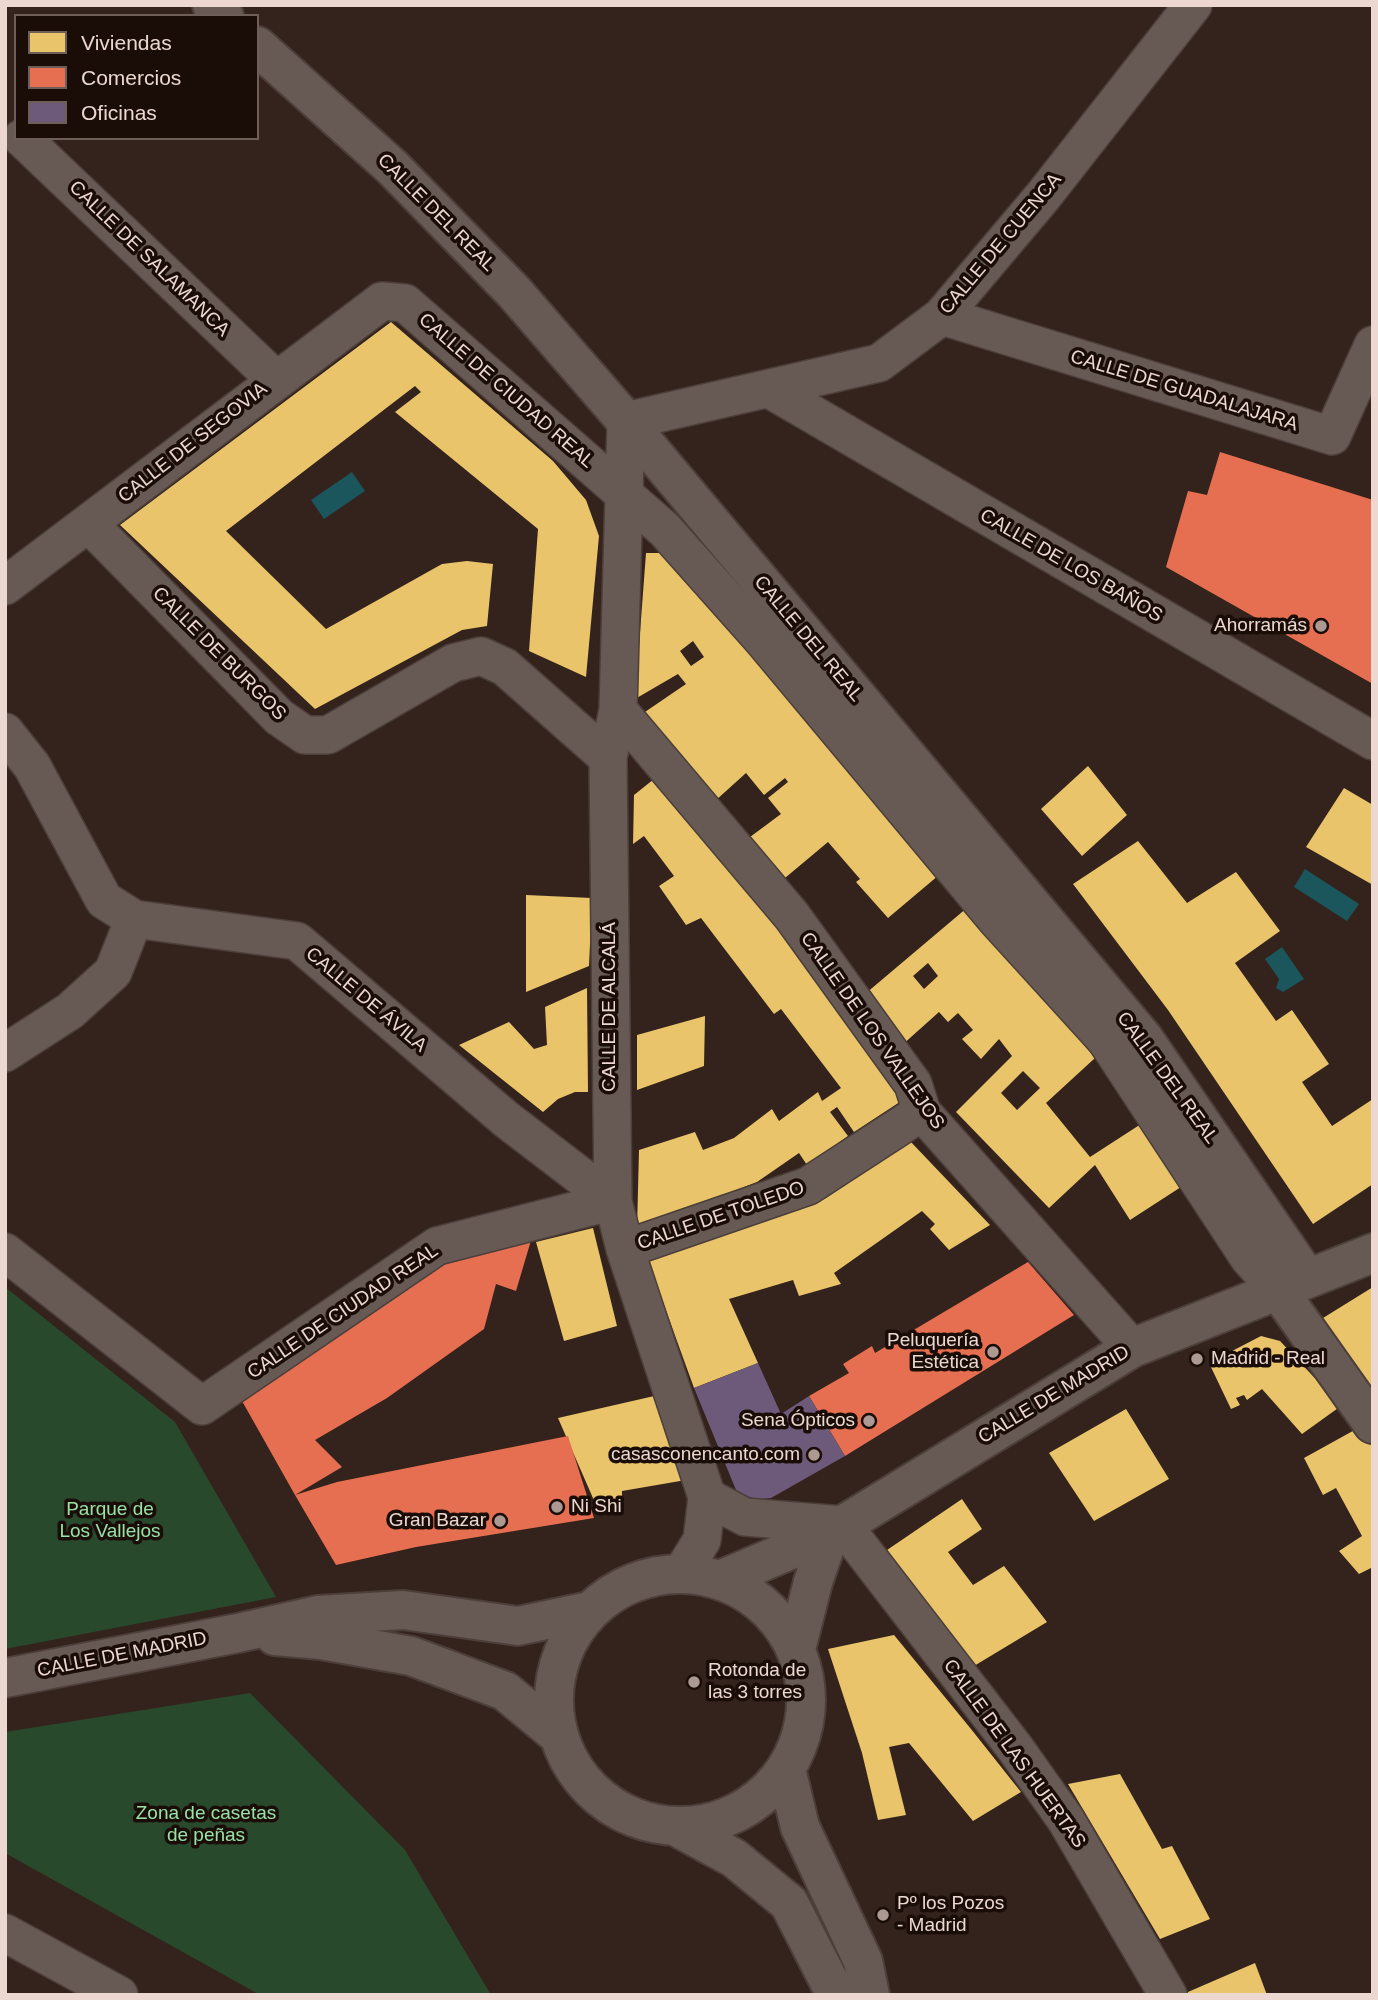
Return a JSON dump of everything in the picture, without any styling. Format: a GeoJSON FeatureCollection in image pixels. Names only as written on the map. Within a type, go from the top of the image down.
{"type":"FeatureCollection","features":[{"type":"Feature","properties":{"kind":"street","name":"CALLE DE CUENCA"},"geometry":{"type":"LineString","coordinates":[[626,421],[771,390],[879,363],[942,316],[1044,195],[1193,5]]}},
{"type":"Feature","properties":{"kind":"street","name":"CALLE DEL REAL"},"geometry":{"type":"LineString","coordinates":[[259,48],[392,167],[514,292],[626,421],[1143,1039],[1292,1284],[1373,1424]]}},
{"type":"Feature","properties":{"kind":"street","name":"CALLE DE SALAMANCA"},"geometry":{"type":"LineString","coordinates":[[24,140],[275,380]]}},
{"type":"Feature","properties":{"kind":"street","name":"CALLE DE SEGOVIA"},"geometry":{"type":"LineString","coordinates":[[5,586],[382,301]]}},
{"type":"Feature","properties":{"kind":"street","name":"CALLE DE CIUDAD REAL"},"geometry":{"type":"LineString","coordinates":[[382,301],[405,303],[664,530],[762,639],[995,918],[1106,1040],[1249,1258],[1292,1284]]}},
{"type":"Feature","properties":{"kind":"street","name":"CALLE DE GUADALAJARA"},"geometry":{"type":"LineString","coordinates":[[942,316],[1332,436],[1373,345]]}},
{"type":"Feature","properties":{"kind":"street","name":"CALLE DE LOS BAÑOS"},"geometry":{"type":"LineString","coordinates":[[771,390],[1373,741]]}},
{"type":"Feature","properties":{"kind":"street","name":"CALLE DE ALCALÁ"},"geometry":{"type":"LineString","coordinates":[[626,421],[618,709],[608,758],[612,1201],[625,1249],[707,1497],[702,1540],[681,1574]]}},
{"type":"Feature","properties":{"kind":"street","name":"CALLE DE BURGOS"},"geometry":{"type":"LineString","coordinates":[[89,524],[279,717],[305,736],[328,735],[453,663],[481,656],[505,667],[608,758]]}},
{"type":"Feature","properties":{"kind":"street","name":"CALLE DE LOS VALLEJOS"},"geometry":{"type":"LineString","coordinates":[[618,709],[792,916],[913,1084],[922,1112],[1132,1348]]}},
{"type":"Feature","properties":{"kind":"street","name":"CALLE DE ÁVILA"},"geometry":{"type":"LineString","coordinates":[[5,732],[32,766],[104,900],[134,919],[297,941],[507,1121],[612,1201]]}},
{"type":"Feature","properties":{"kind":"street"},"geometry":{"type":"LineString","coordinates":[[5,1053],[69,1011],[113,972],[134,919]]}},
{"type":"Feature","properties":{"kind":"street","name":"CALLE DE TOLEDO"},"geometry":{"type":"LineString","coordinates":[[625,1249],[808,1186],[922,1112]]}},
{"type":"Feature","properties":{"kind":"street","name":"CALLE DE CIUDAD REAL"},"geometry":{"type":"LineString","coordinates":[[5,1252],[202,1406],[437,1247],[612,1201]]}},
{"type":"Feature","properties":{"kind":"street","name":"CALLE DE MADRID"},"geometry":{"type":"LineString","coordinates":[[720,1580],[836,1529],[1132,1348],[1373,1253]]}},
{"type":"Feature","properties":{"kind":"street"},"geometry":{"type":"LineString","coordinates":[[707,1497],[745,1517],[836,1529],[813,1582],[796,1649]]}},
{"type":"Feature","properties":{"kind":"street","name":"CALLE DE LAS HUERTAS"},"geometry":{"type":"LineString","coordinates":[[836,1529],[1016,1748],[1066,1820],[1157,1992]]}},
{"type":"Feature","properties":{"kind":"street"},"geometry":{"type":"LineString","coordinates":[[681,1574],[720,1580],[751,1595],[777,1619],[796,1649],[805,1681],[806,1713],[800,1742],[786,1769],[757,1800],[718,1821],[675,1826],[635,1819],[601,1799],[573,1770],[557,1734],[553,1701],[556,1668],[569,1637],[589,1611],[616,1590],[647,1578],[681,1574]]}},
{"type":"Feature","properties":{"kind":"street","name":"CALLE DE MADRID"},"geometry":{"type":"LineString","coordinates":[[5,1678],[318,1615],[403,1610],[518,1626],[589,1611]]}},
{"type":"Feature","properties":{"kind":"street","name":"CALLE DE MADRID"},"geometry":{"type":"LineString","coordinates":[[238,1633],[321,1640],[411,1656],[505,1691],[557,1734]]}},
{"type":"Feature","properties":{"kind":"street"},"geometry":{"type":"LineString","coordinates":[[786,1769],[800,1827],[863,1961],[870,1995]]}},
{"type":"Feature","properties":{"kind":"street"},"geometry":{"type":"LineString","coordinates":[[675,1826],[734,1858],[789,1903],[836,1995]]}},
{"type":"Feature","properties":{"kind":"street"},"geometry":{"type":"LineString","coordinates":[[5,1933],[119,1995]]}},
{"type":"Feature","properties":{"kind":"green space","name":"Parque de Los Vallejos"},"geometry":{"type":"Polygon","coordinates":[[[5,1287],[175,1422],[276,1597],[5,1649],[5,1287]]]}},
{"type":"Feature","properties":{"kind":"green space","name":"Zona de casetas de peñas"},"geometry":{"type":"Polygon","coordinates":[[[250,1693],[405,1850],[491,1995],[260,1995],[5,1853],[5,1732],[250,1693]]]}},
{"type":"Feature","properties":{"kind":"water"},"geometry":{"type":"Polygon","coordinates":[[[352,472],[365,491],[324,519],[311,500],[352,472]]]}},
{"type":"Feature","properties":{"kind":"water"},"geometry":{"type":"Polygon","coordinates":[[[1305,869],[1359,904],[1347,921],[1294,887],[1305,869]]]}},
{"type":"Feature","properties":{"kind":"water"},"geometry":{"type":"Polygon","coordinates":[[[1282,947],[1304,979],[1283,992],[1276,988],[1279,979],[1265,959],[1282,947]]]}},
{"type":"Feature","properties":{"kind":"building: Viviendas"},"geometry":{"type":"Polygon","coordinates":[[[391,322],[553,461],[586,500],[599,536],[586,677],[529,651],[538,529],[395,412],[421,392],[415,386],[226,531],[326,629],[442,564],[467,561],[493,564],[487,626],[462,630],[315,709],[120,525],[391,322]]]}},
{"type":"Feature","properties":{"kind":"building: Viviendas"},"geometry":{"type":"Polygon","coordinates":[[[646,553],[673,553],[939,875],[888,918],[856,882],[860,879],[828,842],[779,883],[746,840],[781,814],[768,798],[788,782],[785,778],[764,795],[746,773],[715,801],[642,714],[686,684],[678,674],[635,699],[646,553]],[[693,641],[680,651],[691,666],[704,657],[693,641]]]}},
{"type":"Feature","properties":{"kind":"building: Viviendas"},"geometry":{"type":"Polygon","coordinates":[[[1088,766],[1127,815],[1082,856],[1041,809],[1088,766]]]}},
{"type":"Feature","properties":{"kind":"building: Viviendas"},"geometry":{"type":"Polygon","coordinates":[[[659,775],[909,1096],[854,1132],[837,1107],[830,1112],[848,1136],[807,1165],[799,1153],[757,1182],[637,1229],[639,1150],[695,1132],[703,1150],[734,1138],[772,1109],[779,1121],[818,1092],[822,1101],[841,1088],[781,1009],[774,1014],[701,918],[686,925],[659,886],[674,876],[644,836],[633,844],[634,795],[659,775]]]}},
{"type":"Feature","properties":{"kind":"building: Viviendas"},"geometry":{"type":"Polygon","coordinates":[[[1344,788],[1373,805],[1373,885],[1306,847],[1344,788]]]}},
{"type":"Feature","properties":{"kind":"building: Viviendas"},"geometry":{"type":"Polygon","coordinates":[[[1138,841],[1187,903],[1236,872],[1280,931],[1235,963],[1276,1021],[1292,1010],[1329,1064],[1302,1082],[1332,1126],[1373,1099],[1373,1184],[1313,1224],[1168,1010],[1073,884],[1138,841]]]}},
{"type":"Feature","properties":{"kind":"building: Viviendas"},"geometry":{"type":"Polygon","coordinates":[[[526,895],[592,898],[589,966],[526,992],[526,895]]]}},
{"type":"Feature","properties":{"kind":"building: Viviendas"},"geometry":{"type":"Polygon","coordinates":[[[968,907],[1095,1058],[1046,1103],[1090,1157],[1141,1124],[1181,1187],[1130,1220],[1095,1165],[1049,1208],[956,1112],[1012,1056],[999,1039],[981,1059],[962,1039],[973,1030],[958,1013],[948,1022],[939,1012],[901,1046],[865,994],[968,907]],[[928,963],[913,976],[924,989],[938,976],[928,963]],[[1023,1071],[1001,1093],[1017,1110],[1040,1088],[1023,1071]]]}},
{"type":"Feature","properties":{"kind":"building: Viviendas"},"geometry":{"type":"Polygon","coordinates":[[[587,988],[588,1092],[575,1092],[558,1099],[543,1112],[459,1045],[509,1022],[534,1049],[547,1045],[545,1007],[587,988]]]}},
{"type":"Feature","properties":{"kind":"building: Viviendas"},"geometry":{"type":"Polygon","coordinates":[[[705,1016],[704,1066],[637,1090],[637,1035],[705,1016]]]}},
{"type":"Feature","properties":{"kind":"building: Viviendas"},"geometry":{"type":"Polygon","coordinates":[[[910,1141],[990,1225],[949,1250],[930,1229],[935,1224],[922,1211],[834,1273],[841,1284],[799,1296],[793,1280],[729,1299],[758,1363],[694,1388],[647,1258],[826,1198],[910,1141]]]}},
{"type":"Feature","properties":{"kind":"building: Viviendas"},"geometry":{"type":"Polygon","coordinates":[[[593,1228],[617,1326],[564,1341],[536,1242],[593,1228]]]}},
{"type":"Feature","properties":{"kind":"building: Viviendas"},"geometry":{"type":"Polygon","coordinates":[[[1373,1287],[1373,1392],[1323,1318],[1373,1287]]]}},
{"type":"Feature","properties":{"kind":"building: Viviendas"},"geometry":{"type":"Polygon","coordinates":[[[1261,1336],[1280,1341],[1341,1406],[1302,1434],[1262,1389],[1247,1400],[1244,1395],[1236,1398],[1240,1405],[1231,1409],[1209,1363],[1261,1336]]]}},
{"type":"Feature","properties":{"kind":"building: Viviendas"},"geometry":{"type":"Polygon","coordinates":[[[663,1394],[686,1480],[622,1491],[622,1504],[596,1505],[558,1418],[663,1394]]]}},
{"type":"Feature","properties":{"kind":"building: Viviendas"},"geometry":{"type":"Polygon","coordinates":[[[1126,1409],[1169,1479],[1094,1521],[1049,1453],[1126,1409]]]}},
{"type":"Feature","properties":{"kind":"building: Viviendas"},"geometry":{"type":"Polygon","coordinates":[[[1360,1427],[1373,1446],[1373,1567],[1359,1574],[1339,1551],[1362,1536],[1336,1488],[1323,1495],[1304,1458],[1360,1427]]]}},
{"type":"Feature","properties":{"kind":"building: Viviendas"},"geometry":{"type":"Polygon","coordinates":[[[962,1499],[982,1529],[948,1552],[973,1585],[1004,1566],[1047,1622],[974,1666],[887,1550],[962,1499]]]}},
{"type":"Feature","properties":{"kind":"building: Viviendas"},"geometry":{"type":"Polygon","coordinates":[[[894,1635],[1021,1792],[973,1821],[909,1743],[889,1747],[906,1815],[878,1820],[862,1753],[828,1649],[894,1635]]]}},
{"type":"Feature","properties":{"kind":"building: Viviendas"},"geometry":{"type":"Polygon","coordinates":[[[1120,1774],[1162,1849],[1172,1846],[1210,1919],[1160,1939],[1068,1784],[1120,1774]]]}},
{"type":"Feature","properties":{"kind":"building: Viviendas"},"geometry":{"type":"Polygon","coordinates":[[[1255,1963],[1267,1995],[1181,1995],[1255,1963]]]}},
{"type":"Feature","properties":{"kind":"building: Comercios","name":"Ahorramás"},"geometry":{"type":"Polygon","coordinates":[[[1220,452],[1373,500],[1373,684],[1166,567],[1188,491],[1207,495],[1220,452]]]}},
{"type":"Feature","properties":{"kind":"building: Comercios"},"geometry":{"type":"Polygon","coordinates":[[[535,1227],[516,1291],[496,1284],[484,1329],[387,1398],[315,1440],[342,1467],[295,1495],[242,1401],[451,1250],[535,1227]]]}},
{"type":"Feature","properties":{"kind":"building: Comercios"},"geometry":{"type":"Polygon","coordinates":[[[1028,1262],[1074,1315],[845,1456],[809,1396],[849,1373],[843,1364],[872,1346],[875,1353],[1028,1262]]]}},
{"type":"Feature","properties":{"kind":"building: Comercios"},"geometry":{"type":"Polygon","coordinates":[[[568,1436],[594,1518],[416,1547],[336,1565],[295,1495],[337,1482],[568,1436]]]}},
{"type":"Feature","properties":{"kind":"building: Oficinas"},"geometry":{"type":"Polygon","coordinates":[[[758,1363],[781,1414],[809,1396],[845,1456],[771,1498],[762,1499],[745,1497],[736,1490],[694,1388],[758,1363]]]}},
{"type":"Feature","properties":{"kind":"place","name":"Ahorramás"},"geometry":{"type":"Point","coordinates":[1321,626]}},
{"type":"Feature","properties":{"kind":"place","name":"Peluquería Estética"},"geometry":{"type":"Point","coordinates":[993,1352]}},
{"type":"Feature","properties":{"kind":"place","name":"Madrid - Real"},"geometry":{"type":"Point","coordinates":[1197,1359]}},
{"type":"Feature","properties":{"kind":"place","name":"Sena Ópticos"},"geometry":{"type":"Point","coordinates":[869,1421]}},
{"type":"Feature","properties":{"kind":"place","name":"casasconencanto.com"},"geometry":{"type":"Point","coordinates":[814,1455]}},
{"type":"Feature","properties":{"kind":"place","name":"Ni Shi"},"geometry":{"type":"Point","coordinates":[557,1507]}},
{"type":"Feature","properties":{"kind":"place","name":"Gran Bazar"},"geometry":{"type":"Point","coordinates":[500,1521]}},
{"type":"Feature","properties":{"kind":"place","name":"Rotonda de las 3 torres"},"geometry":{"type":"Point","coordinates":[694,1682]}},
{"type":"Feature","properties":{"kind":"place","name":"Pº los Pozos - Madrid"},"geometry":{"type":"Point","coordinates":[883,1915]}}]}
